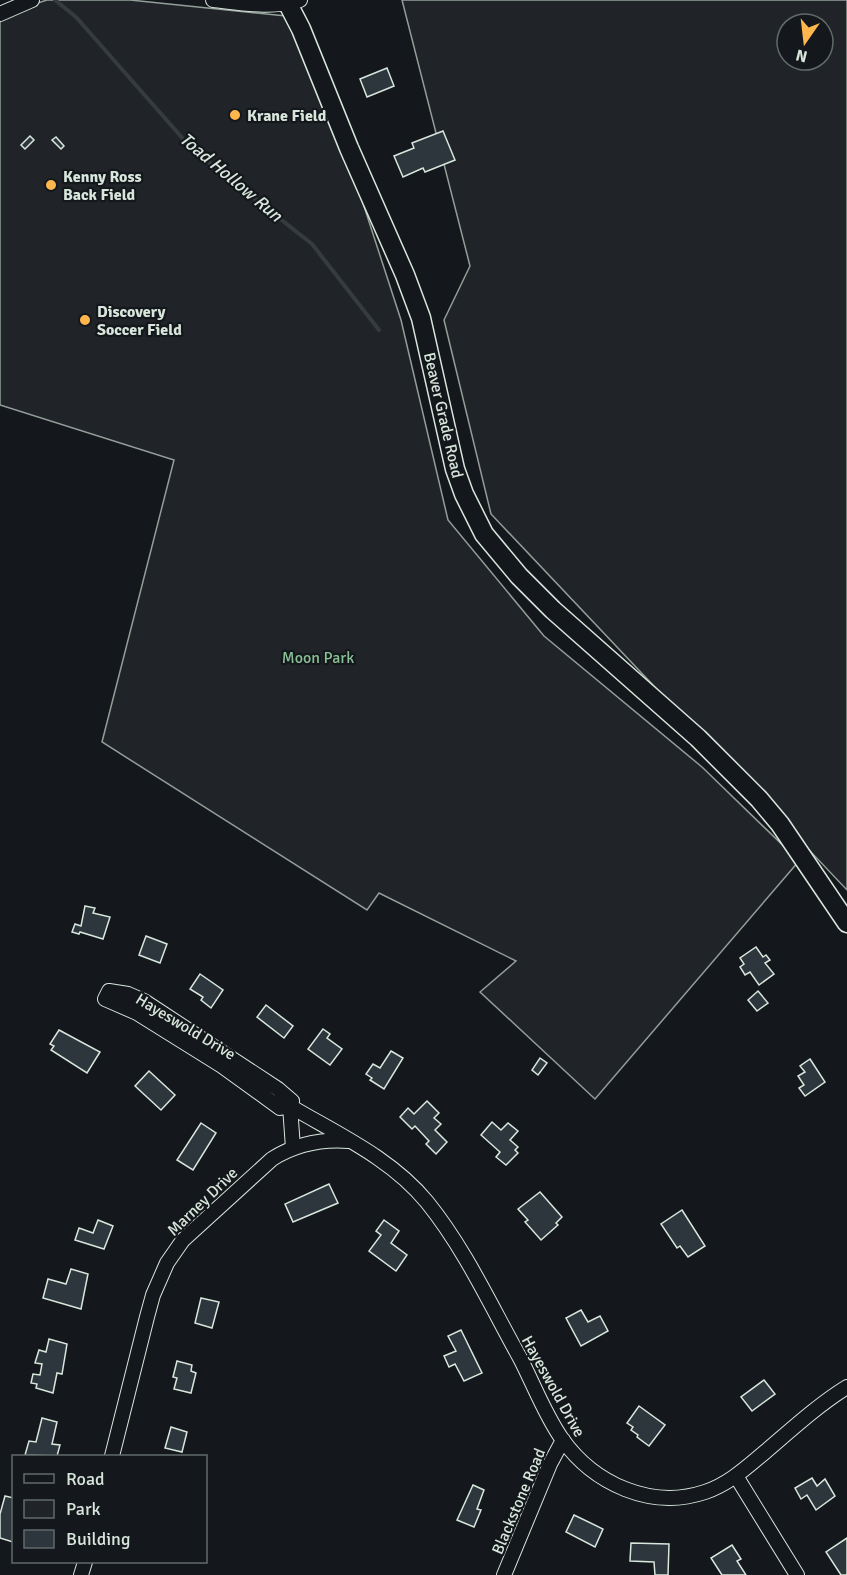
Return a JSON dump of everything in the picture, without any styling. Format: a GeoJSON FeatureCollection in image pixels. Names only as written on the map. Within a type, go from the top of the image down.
{"type":"FeatureCollection","features":[{"type":"Feature","properties":{"kind":"main road","name":"Beaver Grade Road"},"geometry":{"type":"LineString","coordinates":[[291,1],[349,148],[405,275],[421,318],[455,469],[484,534],[519,576],[567,623],[698,738],[752,792],[780,824],[847,923]]}},
{"type":"Feature","properties":{"kind":"street"},"geometry":{"type":"LineString","coordinates":[[0,14],[32,0]]}},
{"type":"Feature","properties":{"kind":"street"},"geometry":{"type":"LineString","coordinates":[[213,0],[261,4],[291,1]]}},
{"type":"Feature","properties":{"kind":"street","name":"Hayeswold Drive"},"geometry":{"type":"LineString","coordinates":[[290,1106],[292,1101],[278,1089],[144,1001],[115,991],[109,991],[106,995],[105,999],[137,1013],[222,1066],[280,1108],[290,1106],[370,1153],[399,1175],[425,1200],[447,1229],[563,1440],[594,1473],[614,1485],[639,1495],[692,1496],[707,1492],[736,1476],[815,1410],[847,1387]]}},
{"type":"Feature","properties":{"kind":"street"},"geometry":{"type":"LineString","coordinates":[[290,1106],[292,1148]]}},
{"type":"Feature","properties":{"kind":"street","name":"Marney Drive"},"geometry":{"type":"LineString","coordinates":[[112,1455],[150,1306],[167,1263],[183,1240],[272,1159],[292,1148],[319,1141],[351,1141]]}},
{"type":"Feature","properties":{"kind":"street","name":"Blackstone Road"},"geometry":{"type":"LineString","coordinates":[[504,1575],[550,1464],[563,1440]]}},
{"type":"Feature","properties":{"kind":"street"},"geometry":{"type":"LineString","coordinates":[[736,1476],[797,1575]]}},
{"type":"Feature","properties":{"kind":"green space","name":"Moon Park"},"geometry":{"type":"Polygon","coordinates":[[[47,0],[130,0],[286,16],[360,194],[401,320],[448,520],[544,636],[702,767],[799,861],[595,1099],[480,992],[516,961],[379,893],[367,910],[102,742],[174,460],[0,405],[0,15],[47,0]]]}},
{"type":"Feature","properties":{"kind":"green space"},"geometry":{"type":"Polygon","coordinates":[[[402,0],[847,0],[847,890],[491,514],[444,320],[470,266],[402,0]]]}},
{"type":"Feature","properties":{"kind":"building"},"geometry":{"type":"Polygon","coordinates":[[[387,68],[394,86],[367,97],[360,79],[387,68]]]}},
{"type":"Feature","properties":{"kind":"building"},"geometry":{"type":"Polygon","coordinates":[[[443,131],[455,160],[425,172],[423,168],[403,177],[394,156],[414,148],[412,143],[443,131]]]}},
{"type":"Feature","properties":{"kind":"building"},"geometry":{"type":"Polygon","coordinates":[[[30,136],[34,140],[25,149],[21,145],[30,136]]]}},
{"type":"Feature","properties":{"kind":"building"},"geometry":{"type":"Polygon","coordinates":[[[56,137],[64,146],[61,149],[52,140],[56,137]]]}},
{"type":"Feature","properties":{"kind":"building"},"geometry":{"type":"Polygon","coordinates":[[[85,906],[95,908],[93,913],[110,917],[103,939],[72,932],[75,924],[81,926],[85,906]]]}},
{"type":"Feature","properties":{"kind":"building"},"geometry":{"type":"Polygon","coordinates":[[[146,936],[167,944],[160,963],[139,955],[146,936]]]}},
{"type":"Feature","properties":{"kind":"building"},"geometry":{"type":"Polygon","coordinates":[[[756,947],[763,957],[766,955],[770,960],[765,963],[774,974],[759,985],[750,972],[745,975],[740,967],[744,964],[740,958],[756,947]]]}},
{"type":"Feature","properties":{"kind":"building"},"geometry":{"type":"Polygon","coordinates":[[[200,974],[223,990],[211,1008],[201,1000],[203,997],[190,989],[200,974]]]}},
{"type":"Feature","properties":{"kind":"building"},"geometry":{"type":"Polygon","coordinates":[[[758,991],[768,1003],[757,1011],[748,1000],[758,991]]]}},
{"type":"Feature","properties":{"kind":"building"},"geometry":{"type":"Polygon","coordinates":[[[266,1005],[293,1026],[284,1038],[257,1017],[266,1005]]]}},
{"type":"Feature","properties":{"kind":"building"},"geometry":{"type":"Polygon","coordinates":[[[323,1029],[330,1034],[327,1038],[342,1049],[330,1065],[308,1049],[323,1029]]]}},
{"type":"Feature","properties":{"kind":"building"},"geometry":{"type":"Polygon","coordinates":[[[59,1030],[100,1052],[87,1073],[51,1050],[54,1046],[50,1044],[59,1030]]]}},
{"type":"Feature","properties":{"kind":"building"},"geometry":{"type":"Polygon","coordinates":[[[391,1051],[403,1058],[384,1089],[370,1080],[372,1078],[366,1074],[373,1064],[380,1068],[391,1051]]]}},
{"type":"Feature","properties":{"kind":"building"},"geometry":{"type":"Polygon","coordinates":[[[540,1058],[547,1063],[538,1075],[532,1070],[540,1058]]]}},
{"type":"Feature","properties":{"kind":"building"},"geometry":{"type":"Polygon","coordinates":[[[810,1059],[825,1082],[805,1096],[799,1088],[804,1085],[798,1076],[805,1072],[800,1066],[810,1059]]]}},
{"type":"Feature","properties":{"kind":"building"},"geometry":{"type":"Polygon","coordinates":[[[149,1071],[175,1095],[161,1110],[135,1086],[149,1071]]]}},
{"type":"Feature","properties":{"kind":"building"},"geometry":{"type":"Polygon","coordinates":[[[427,1101],[439,1113],[434,1118],[441,1124],[435,1130],[447,1142],[436,1154],[426,1144],[429,1141],[415,1126],[412,1129],[400,1117],[408,1108],[414,1114],[427,1101]]]}},
{"type":"Feature","properties":{"kind":"building"},"geometry":{"type":"Polygon","coordinates":[[[492,1122],[501,1130],[508,1123],[518,1131],[510,1140],[518,1147],[515,1150],[518,1153],[506,1165],[496,1157],[500,1152],[481,1135],[492,1122]]]}},
{"type":"Feature","properties":{"kind":"building"},"geometry":{"type":"Polygon","coordinates":[[[201,1123],[216,1133],[193,1170],[177,1160],[201,1123]]]}},
{"type":"Feature","properties":{"kind":"building"},"geometry":{"type":"Polygon","coordinates":[[[329,1184],[338,1203],[293,1222],[285,1204],[329,1184]]]}},
{"type":"Feature","properties":{"kind":"building"},"geometry":{"type":"Polygon","coordinates":[[[540,1192],[562,1217],[556,1223],[558,1225],[541,1240],[525,1222],[528,1220],[518,1209],[540,1192]]]}},
{"type":"Feature","properties":{"kind":"building"},"geometry":{"type":"Polygon","coordinates":[[[682,1210],[705,1246],[688,1257],[680,1246],[677,1248],[661,1224],[682,1210]]]}},
{"type":"Feature","properties":{"kind":"building"},"geometry":{"type":"Polygon","coordinates":[[[98,1220],[113,1226],[104,1249],[75,1240],[79,1228],[93,1233],[98,1220]]]}},
{"type":"Feature","properties":{"kind":"building"},"geometry":{"type":"Polygon","coordinates":[[[384,1220],[399,1231],[391,1243],[407,1255],[396,1271],[369,1251],[381,1235],[376,1231],[384,1220]]]}},
{"type":"Feature","properties":{"kind":"building"},"geometry":{"type":"Polygon","coordinates":[[[71,1269],[88,1274],[81,1309],[43,1298],[48,1279],[66,1284],[71,1269]]]}},
{"type":"Feature","properties":{"kind":"building"},"geometry":{"type":"Polygon","coordinates":[[[201,1298],[219,1302],[212,1328],[195,1323],[201,1298]]]}},
{"type":"Feature","properties":{"kind":"building"},"geometry":{"type":"Polygon","coordinates":[[[581,1310],[588,1322],[600,1316],[608,1331],[581,1346],[566,1318],[581,1310]]]}},
{"type":"Feature","properties":{"kind":"building"},"geometry":{"type":"Polygon","coordinates":[[[461,1330],[482,1373],[464,1381],[455,1364],[449,1367],[444,1356],[456,1351],[448,1336],[461,1330]]]}},
{"type":"Feature","properties":{"kind":"building"},"geometry":{"type":"Polygon","coordinates":[[[49,1339],[67,1344],[62,1374],[57,1373],[53,1393],[36,1388],[37,1384],[31,1383],[33,1374],[40,1375],[42,1364],[35,1363],[39,1350],[46,1352],[49,1339]]]}},
{"type":"Feature","properties":{"kind":"building"},"geometry":{"type":"Polygon","coordinates":[[[177,1361],[192,1365],[191,1371],[196,1373],[191,1393],[174,1389],[177,1378],[173,1377],[177,1361]]]}},
{"type":"Feature","properties":{"kind":"building"},"geometry":{"type":"Polygon","coordinates":[[[764,1380],[775,1394],[752,1411],[741,1397],[764,1380]]]}},
{"type":"Feature","properties":{"kind":"building"},"geometry":{"type":"Polygon","coordinates":[[[639,1406],[665,1425],[649,1446],[637,1437],[638,1435],[631,1430],[633,1427],[627,1423],[639,1406]]]}},
{"type":"Feature","properties":{"kind":"building"},"geometry":{"type":"Polygon","coordinates":[[[42,1418],[57,1422],[52,1444],[60,1445],[57,1455],[25,1455],[29,1441],[36,1442],[42,1418]]]}},
{"type":"Feature","properties":{"kind":"building"},"geometry":{"type":"Polygon","coordinates":[[[171,1427],[187,1432],[182,1452],[165,1448],[171,1427]]]}},
{"type":"Feature","properties":{"kind":"building"},"geometry":{"type":"Polygon","coordinates":[[[812,1478],[817,1486],[825,1479],[835,1496],[816,1510],[807,1495],[801,1499],[795,1488],[812,1478]]]}},
{"type":"Feature","properties":{"kind":"building"},"geometry":{"type":"Polygon","coordinates":[[[473,1485],[484,1490],[477,1509],[481,1510],[474,1527],[457,1520],[473,1485]]]}},
{"type":"Feature","properties":{"kind":"building"},"geometry":{"type":"Polygon","coordinates":[[[5,1496],[12,1498],[12,1542],[0,1538],[0,1514],[5,1496]]]}},
{"type":"Feature","properties":{"kind":"building"},"geometry":{"type":"Polygon","coordinates":[[[574,1515],[603,1529],[595,1547],[566,1532],[574,1515]]]}},
{"type":"Feature","properties":{"kind":"building"},"geometry":{"type":"Polygon","coordinates":[[[847,1538],[847,1575],[841,1575],[826,1552],[847,1538]]]}},
{"type":"Feature","properties":{"kind":"building"},"geometry":{"type":"Polygon","coordinates":[[[631,1543],[669,1544],[668,1575],[655,1575],[654,1562],[630,1561],[631,1543]]]}},
{"type":"Feature","properties":{"kind":"building"},"geometry":{"type":"Polygon","coordinates":[[[732,1545],[741,1559],[737,1561],[746,1575],[722,1575],[711,1558],[732,1545]]]}},
{"type":"Feature","properties":{"kind":"waterway","name":"Toad Hollow Run"},"geometry":{"type":"LineString","coordinates":[[55,0],[76,17],[192,149],[312,244],[379,330]]}},
{"type":"Feature","properties":{"kind":"place","name":"Krane Field"},"geometry":{"type":"Point","coordinates":[235,115]}},
{"type":"Feature","properties":{"kind":"place","name":"Kenny Ross Back Field"},"geometry":{"type":"Point","coordinates":[51,185]}},
{"type":"Feature","properties":{"kind":"place","name":"Discovery Soccer Field"},"geometry":{"type":"Point","coordinates":[85,320]}}]}
